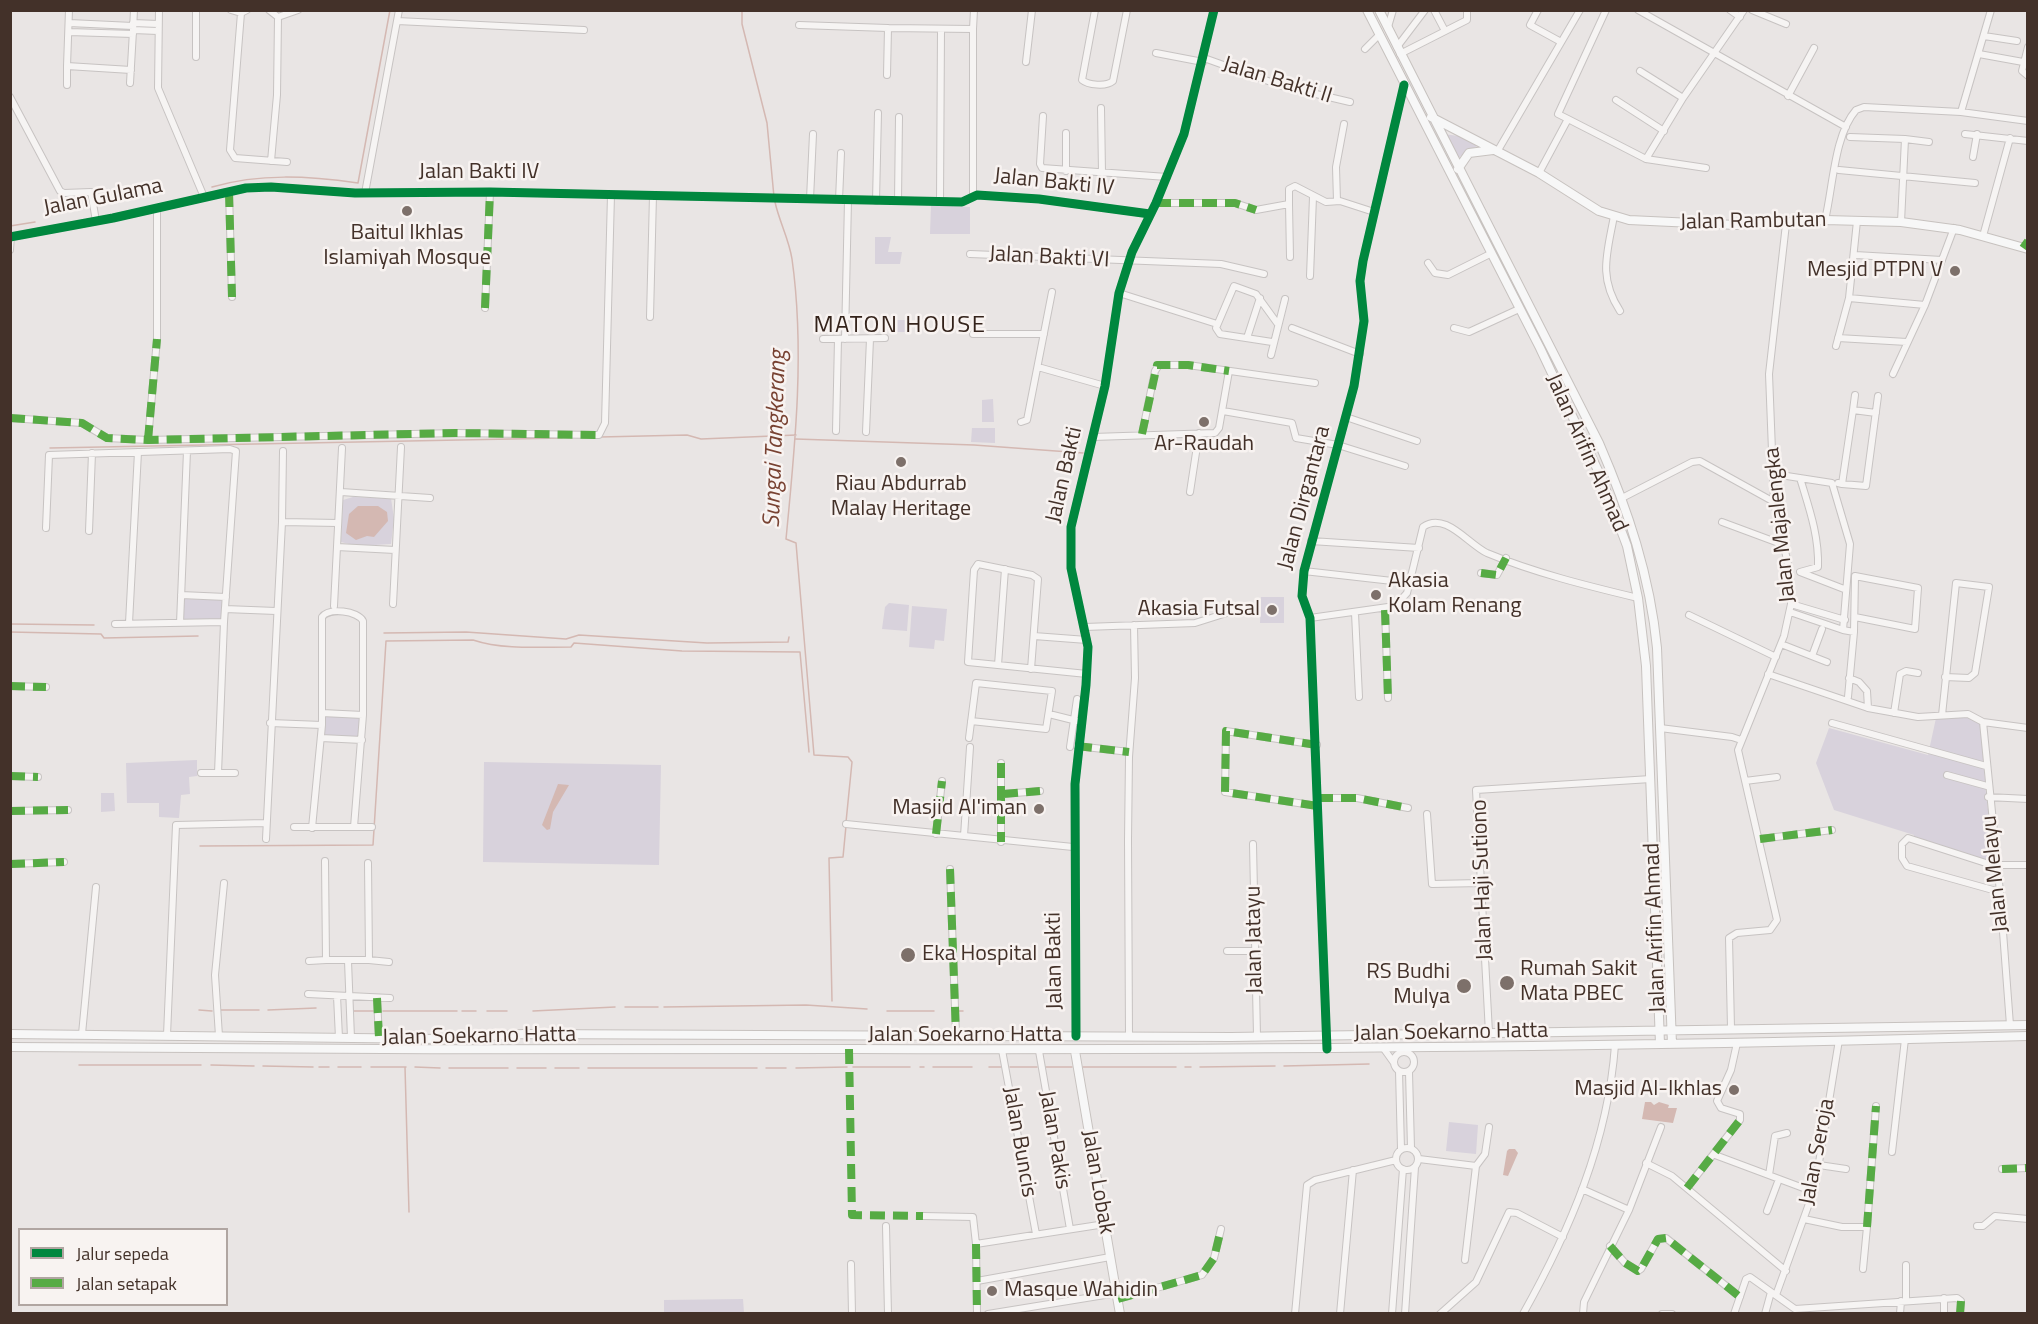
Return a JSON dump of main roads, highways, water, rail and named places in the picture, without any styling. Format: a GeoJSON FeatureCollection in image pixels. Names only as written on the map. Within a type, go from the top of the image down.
{"type":"FeatureCollection","features":[{"type":"Feature","properties":{"kind":"main road","name":"Jalan Arifin Ahmad"},"geometry":{"type":"LineString","coordinates":[[1367,10],[1540,348],[1612,504],[1627,546],[1638,598],[1647,698],[1660,1044]]}},
{"type":"Feature","properties":{"kind":"main road","name":"Jalan Arifin Ahmad"},"geometry":{"type":"LineString","coordinates":[[1379,10],[1431,117],[1549,343],[1622,498],[1650,593],[1657,648],[1672,1044]]}},
{"type":"Feature","properties":{"kind":"main road","name":"Jalan Rambutan"},"geometry":{"type":"LineString","coordinates":[[1431,117],[1539,173],[1585,204],[1614,216],[1660,222],[1786,224],[1825,220],[1901,222],[1954,228],[2026,246]]}},
{"type":"Feature","properties":{"kind":"main road"},"geometry":{"type":"LineString","coordinates":[[1458,169],[1469,153],[1495,151]]}},
{"type":"Feature","properties":{"kind":"main road"},"geometry":{"type":"LineString","coordinates":[[1540,348],[1549,343]]}},
{"type":"Feature","properties":{"kind":"main road"},"geometry":{"type":"LineString","coordinates":[[1647,698],[1659,698]]}},
{"type":"Feature","properties":{"kind":"main road","name":"Jalan Soekarno Hatta"},"geometry":{"type":"LineString","coordinates":[[10,1034],[339,1038],[481,1038],[523,1034],[1129,1037],[2028,1025]]}},
{"type":"Feature","properties":{"kind":"main road"},"geometry":{"type":"LineString","coordinates":[[1639,1044],[1643,1038],[1640,1031]]}},
{"type":"Feature","properties":{"kind":"main road"},"geometry":{"type":"LineString","coordinates":[[755,1036],[755,1050]]}},
{"type":"Feature","properties":{"kind":"main road","name":"Jalan Soekarno Hatta"},"geometry":{"type":"LineString","coordinates":[[10,1047],[1075,1051],[1384,1049],[2027,1036]]}},
{"type":"Feature","properties":{"kind":"main road","name":"Jalan Lobak"},"geometry":{"type":"LineString","coordinates":[[1075,1051],[1120,1314]]}},
{"type":"Feature","properties":{"kind":"waterway"},"geometry":{"type":"LineString","coordinates":[[212,187],[248,179],[284,177],[358,183],[390,10]]}},
{"type":"Feature","properties":{"kind":"waterway","name":"Sungai Tangkerang"},"geometry":{"type":"LineString","coordinates":[[742,10],[742,24],[767,123],[774,197]]}},
{"type":"Feature","properties":{"kind":"waterway","name":"Sungai Tangkerang"},"geometry":{"type":"LineString","coordinates":[[775,202],[792,259],[798,329],[797,399],[786,539],[796,543],[814,755],[848,757],[852,762],[846,822]]}},
{"type":"Feature","properties":{"kind":"waterway"},"geometry":{"type":"LineString","coordinates":[[10,226],[35,222]]}},
{"type":"Feature","properties":{"kind":"waterway"},"geometry":{"type":"LineString","coordinates":[[600,437],[687,435],[701,439],[796,435]]}},
{"type":"Feature","properties":{"kind":"waterway"},"geometry":{"type":"LineString","coordinates":[[50,448],[562,438]]}},
{"type":"Feature","properties":{"kind":"waterway"},"geometry":{"type":"LineString","coordinates":[[796,439],[974,445],[1083,453]]}},
{"type":"Feature","properties":{"kind":"waterway"},"geometry":{"type":"LineString","coordinates":[[10,624],[94,625]]}},
{"type":"Feature","properties":{"kind":"waterway"},"geometry":{"type":"LineString","coordinates":[[10,632],[101,634],[104,638],[198,636]]}},
{"type":"Feature","properties":{"kind":"waterway"},"geometry":{"type":"LineString","coordinates":[[384,633],[466,632],[566,639],[579,635],[707,643],[788,642],[789,637]]}},
{"type":"Feature","properties":{"kind":"waterway"},"geometry":{"type":"LineString","coordinates":[[200,846],[373,845],[386,641],[473,640],[521,647],[571,647],[574,643],[682,651],[800,652],[809,752]]}},
{"type":"Feature","properties":{"kind":"waterway","name":"Sungai Tangkerang"},"geometry":{"type":"LineString","coordinates":[[832,1001],[829,858],[843,857],[846,826]]}},
{"type":"Feature","properties":{"kind":"waterway"},"geometry":{"type":"LineString","coordinates":[[664,1007],[806,1005],[867,1009]]}},
{"type":"Feature","properties":{"kind":"waterway"},"geometry":{"type":"LineString","coordinates":[[533,1011],[615,1007]]}},
{"type":"Feature","properties":{"kind":"waterway"},"geometry":{"type":"LineString","coordinates":[[625,1007],[658,1007]]}},
{"type":"Feature","properties":{"kind":"waterway"},"geometry":{"type":"LineString","coordinates":[[268,1010],[316,1008]]}},
{"type":"Feature","properties":{"kind":"waterway"},"geometry":{"type":"LineString","coordinates":[[199,1010],[212,1011]]}},
{"type":"Feature","properties":{"kind":"waterway"},"geometry":{"type":"LineString","coordinates":[[221,1010],[259,1010]]}},
{"type":"Feature","properties":{"kind":"waterway"},"geometry":{"type":"LineString","coordinates":[[354,1011],[374,1011]]}},
{"type":"Feature","properties":{"kind":"waterway"},"geometry":{"type":"LineString","coordinates":[[383,1011],[457,1011]]}},
{"type":"Feature","properties":{"kind":"waterway"},"geometry":{"type":"LineString","coordinates":[[462,1011],[476,1011]]}},
{"type":"Feature","properties":{"kind":"waterway"},"geometry":{"type":"LineString","coordinates":[[487,1011],[507,1011]]}},
{"type":"Feature","properties":{"kind":"waterway"},"geometry":{"type":"LineString","coordinates":[[887,1011],[934,1011]]}},
{"type":"Feature","properties":{"kind":"waterway"},"geometry":{"type":"LineString","coordinates":[[1284,1066],[1369,1064]]}},
{"type":"Feature","properties":{"kind":"waterway"},"geometry":{"type":"LineString","coordinates":[[79,1065],[201,1065]]}},
{"type":"Feature","properties":{"kind":"waterway"},"geometry":{"type":"LineString","coordinates":[[211,1065],[254,1066]]}},
{"type":"Feature","properties":{"kind":"waterway"},"geometry":{"type":"LineString","coordinates":[[263,1066],[313,1067]]}},
{"type":"Feature","properties":{"kind":"waterway"},"geometry":{"type":"LineString","coordinates":[[1200,1067],[1275,1066]]}},
{"type":"Feature","properties":{"kind":"waterway"},"geometry":{"type":"LineString","coordinates":[[319,1067],[329,1067]]}},
{"type":"Feature","properties":{"kind":"waterway"},"geometry":{"type":"LineString","coordinates":[[338,1067],[361,1067]]}},
{"type":"Feature","properties":{"kind":"waterway"},"geometry":{"type":"LineString","coordinates":[[371,1067],[406,1067]]}},
{"type":"Feature","properties":{"kind":"waterway"},"geometry":{"type":"LineString","coordinates":[[405,1067],[409,1212]]}},
{"type":"Feature","properties":{"kind":"waterway"},"geometry":{"type":"LineString","coordinates":[[415,1067],[440,1068]]}},
{"type":"Feature","properties":{"kind":"waterway"},"geometry":{"type":"LineString","coordinates":[[796,1068],[847,1067]]}},
{"type":"Feature","properties":{"kind":"waterway"},"geometry":{"type":"LineString","coordinates":[[853,1067],[910,1067]]}},
{"type":"Feature","properties":{"kind":"waterway"},"geometry":{"type":"LineString","coordinates":[[933,1067],[972,1067]]}},
{"type":"Feature","properties":{"kind":"waterway"},"geometry":{"type":"LineString","coordinates":[[989,1067],[1001,1067]]}},
{"type":"Feature","properties":{"kind":"waterway"},"geometry":{"type":"LineString","coordinates":[[1010,1067],[1037,1067]]}},
{"type":"Feature","properties":{"kind":"waterway"},"geometry":{"type":"LineString","coordinates":[[1046,1067],[1072,1067]]}},
{"type":"Feature","properties":{"kind":"waterway"},"geometry":{"type":"LineString","coordinates":[[1083,1067],[1176,1067]]}},
{"type":"Feature","properties":{"kind":"waterway"},"geometry":{"type":"LineString","coordinates":[[1185,1067],[1191,1067]]}},
{"type":"Feature","properties":{"kind":"waterway"},"geometry":{"type":"LineString","coordinates":[[449,1068],[508,1068]]}},
{"type":"Feature","properties":{"kind":"waterway"},"geometry":{"type":"LineString","coordinates":[[517,1068],[546,1068]]}},
{"type":"Feature","properties":{"kind":"waterway"},"geometry":{"type":"LineString","coordinates":[[555,1068],[579,1068]]}},
{"type":"Feature","properties":{"kind":"waterway"},"geometry":{"type":"LineString","coordinates":[[588,1068],[757,1068]]}},
{"type":"Feature","properties":{"kind":"waterway"},"geometry":{"type":"LineString","coordinates":[[766,1068],[786,1068]]}},
{"type":"Feature","properties":{"kind":"place","name":"Baitul Ikhlas Islamiyah Mosque"},"geometry":{"type":"Point","coordinates":[407,211]}},
{"type":"Feature","properties":{"kind":"place","name":"Mesjid PTPN V"},"geometry":{"type":"Point","coordinates":[1955,271]}},
{"type":"Feature","properties":{"kind":"place","name":"Ar-Raudah"},"geometry":{"type":"Point","coordinates":[1204,422]}},
{"type":"Feature","properties":{"kind":"place","name":"Riau Abdurrab Malay Heritage"},"geometry":{"type":"Point","coordinates":[901,462]}},
{"type":"Feature","properties":{"kind":"place","name":"Akasia Kolam Renang"},"geometry":{"type":"Point","coordinates":[1376,595]}},
{"type":"Feature","properties":{"kind":"place","name":"Akasia Futsal"},"geometry":{"type":"Point","coordinates":[1272,610]}},
{"type":"Feature","properties":{"kind":"place","name":"Masjid Al'iman"},"geometry":{"type":"Point","coordinates":[1039,809]}},
{"type":"Feature","properties":{"kind":"place","name":"Eka Hospital"},"geometry":{"type":"Point","coordinates":[908,955]}},
{"type":"Feature","properties":{"kind":"place","name":"Rumah Sakit Mata PBEC"},"geometry":{"type":"Point","coordinates":[1507,983]}},
{"type":"Feature","properties":{"kind":"place","name":"RS Budhi Mulya"},"geometry":{"type":"Point","coordinates":[1464,986]}},
{"type":"Feature","properties":{"kind":"place","name":"Masjid Al-Ikhlas"},"geometry":{"type":"Point","coordinates":[1734,1090]}},
{"type":"Feature","properties":{"kind":"place","name":"Masque Wahidin"},"geometry":{"type":"Point","coordinates":[992,1291]}},
{"type":"Feature","properties":{"kind":"district","name":"MATON HOUSE"},"geometry":{"type":"Point","coordinates":[900,326]}}]}
